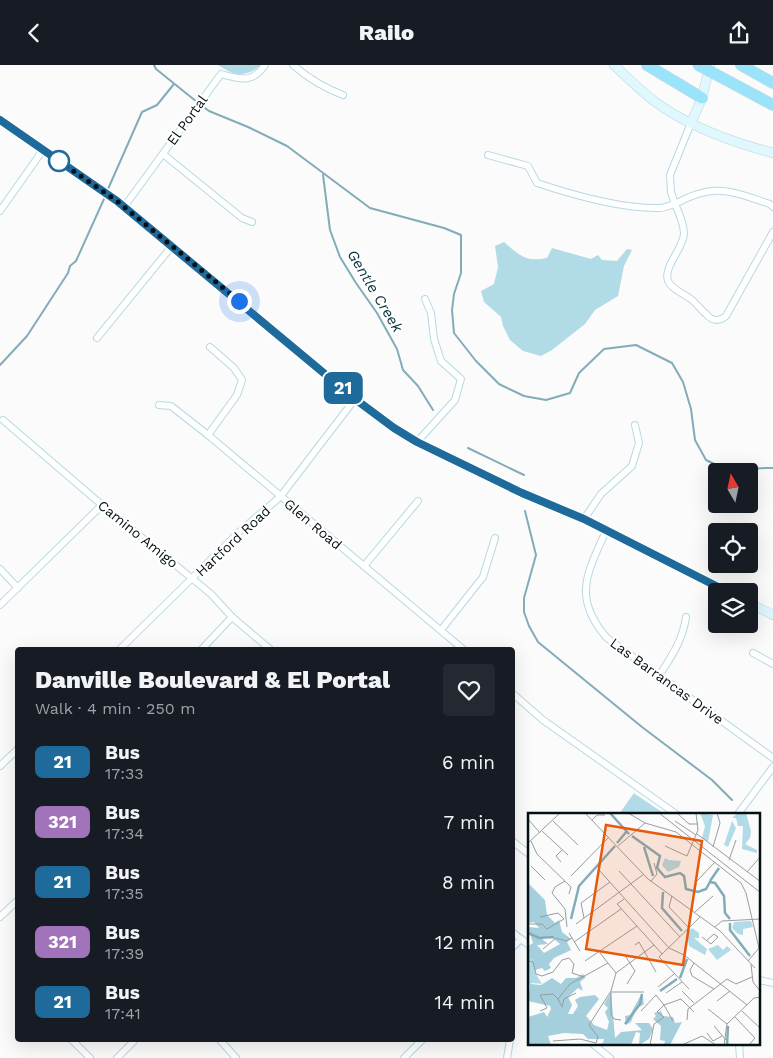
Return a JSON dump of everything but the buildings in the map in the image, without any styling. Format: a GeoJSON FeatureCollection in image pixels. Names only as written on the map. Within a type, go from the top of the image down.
{"type":"FeatureCollection","features":[{"type":"Feature","properties":{"kind":"highway"},"geometry":{"type":"LineString","coordinates":[[647,65],[702,98]]}},
{"type":"Feature","properties":{"kind":"highway"},"geometry":{"type":"LineString","coordinates":[[698,65],[773,105]]}},
{"type":"Feature","properties":{"kind":"highway"},"geometry":{"type":"LineString","coordinates":[[741,65],[773,83]]}},
{"type":"Feature","properties":{"kind":"main road"},"geometry":{"type":"LineString","coordinates":[[614,65],[654,101],[691,123],[721,137],[773,153]]}},
{"type":"Feature","properties":{"kind":"main road"},"geometry":{"type":"LineString","coordinates":[[691,123],[702,98],[710,65]]}},
{"type":"Feature","properties":{"kind":"main road"},"geometry":{"type":"LineString","coordinates":[[0,120],[124,207],[355,399],[394,428],[417,442],[522,493],[584,519],[710,583]]}},
{"type":"Feature","properties":{"kind":"main road"},"geometry":{"type":"LineString","coordinates":[[758,608],[773,615]]}},
{"type":"Feature","properties":{"kind":"street","name":"El Portal"},"geometry":{"type":"LineString","coordinates":[[124,207],[188,121],[220,74],[246,79],[254,77],[265,65]]}},
{"type":"Feature","properties":{"kind":"street"},"geometry":{"type":"LineString","coordinates":[[293,65],[301,73],[328,89],[343,95]]}},
{"type":"Feature","properties":{"kind":"street"},"geometry":{"type":"LineString","coordinates":[[691,123],[670,175],[671,192],[684,234],[668,271],[668,280],[674,288],[709,317],[721,320],[726,316],[773,232]]}},
{"type":"Feature","properties":{"kind":"street"},"geometry":{"type":"LineString","coordinates":[[0,211],[43,149]]}},
{"type":"Feature","properties":{"kind":"street"},"geometry":{"type":"LineString","coordinates":[[162,154],[242,218],[252,222]]}},
{"type":"Feature","properties":{"kind":"street"},"geometry":{"type":"LineString","coordinates":[[488,155],[528,166],[536,183],[571,194],[629,206],[662,208],[701,192],[715,190],[742,195],[770,204],[773,207]]}},
{"type":"Feature","properties":{"kind":"street"},"geometry":{"type":"LineString","coordinates":[[97,338],[172,246]]}},
{"type":"Feature","properties":{"kind":"street"},"geometry":{"type":"LineString","coordinates":[[417,442],[455,400],[461,379],[441,361],[425,299]]}},
{"type":"Feature","properties":{"kind":"street"},"geometry":{"type":"LineString","coordinates":[[208,435],[237,395],[242,380],[234,367],[210,347]]}},
{"type":"Feature","properties":{"kind":"street","name":"Hartford Road"},"geometry":{"type":"LineString","coordinates":[[122,647],[238,533],[280,497],[355,399]]}},
{"type":"Feature","properties":{"kind":"street","name":"Glen Road"},"geometry":{"type":"LineString","coordinates":[[159,405],[171,406],[208,435],[461,647]]}},
{"type":"Feature","properties":{"kind":"street","name":"Camino Amigo"},"geometry":{"type":"LineString","coordinates":[[3,420],[102,505],[211,594],[232,617],[267,647]]}},
{"type":"Feature","properties":{"kind":"street"},"geometry":{"type":"LineString","coordinates":[[584,519],[601,494],[632,466],[639,443],[635,425]]}},
{"type":"Feature","properties":{"kind":"street"},"geometry":{"type":"LineString","coordinates":[[364,567],[418,501]]}},
{"type":"Feature","properties":{"kind":"street"},"geometry":{"type":"LineString","coordinates":[[0,605],[102,505]]}},
{"type":"Feature","properties":{"kind":"street","name":"Las Barrancas Drive"},"geometry":{"type":"LineString","coordinates":[[606,531],[591,566],[585,592],[589,611],[595,624],[607,638],[773,758]]}},
{"type":"Feature","properties":{"kind":"street"},"geometry":{"type":"LineString","coordinates":[[441,630],[483,577],[495,537]]}},
{"type":"Feature","properties":{"kind":"street"},"geometry":{"type":"LineString","coordinates":[[0,569],[18,587]]}},
{"type":"Feature","properties":{"kind":"street"},"geometry":{"type":"LineString","coordinates":[[204,647],[232,617]]}},
{"type":"Feature","properties":{"kind":"street"},"geometry":{"type":"LineString","coordinates":[[659,676],[681,638],[686,617]]}},
{"type":"Feature","properties":{"kind":"street"},"geometry":{"type":"LineString","coordinates":[[753,653],[773,665]]}},
{"type":"Feature","properties":{"kind":"street"},"geometry":{"type":"LineString","coordinates":[[515,696],[543,720],[675,813]]}},
{"type":"Feature","properties":{"kind":"street"},"geometry":{"type":"LineString","coordinates":[[0,766],[15,752]]}},
{"type":"Feature","properties":{"kind":"street"},"geometry":{"type":"LineString","coordinates":[[739,813],[773,767]]}},
{"type":"Feature","properties":{"kind":"street"},"geometry":{"type":"LineString","coordinates":[[515,843],[528,853]]}},
{"type":"Feature","properties":{"kind":"street"},"geometry":{"type":"LineString","coordinates":[[0,917],[15,903]]}},
{"type":"Feature","properties":{"kind":"street"},"geometry":{"type":"LineString","coordinates":[[515,934],[528,944]]}},
{"type":"Feature","properties":{"kind":"street"},"geometry":{"type":"LineString","coordinates":[[515,945],[521,939]]}},
{"type":"Feature","properties":{"kind":"street"},"geometry":{"type":"LineString","coordinates":[[760,980],[773,983]]}},
{"type":"Feature","properties":{"kind":"street"},"geometry":{"type":"LineString","coordinates":[[74,1042],[90,1058]]}},
{"type":"Feature","properties":{"kind":"street"},"geometry":{"type":"LineString","coordinates":[[117,1058],[133,1042]]}},
{"type":"Feature","properties":{"kind":"street"},"geometry":{"type":"LineString","coordinates":[[222,1042],[236,1058]]}},
{"type":"Feature","properties":{"kind":"street"},"geometry":{"type":"LineString","coordinates":[[404,1058],[420,1042]]}},
{"type":"Feature","properties":{"kind":"street"},"geometry":{"type":"LineString","coordinates":[[507,1058],[510,1042]]}},
{"type":"Feature","properties":{"kind":"street"},"geometry":{"type":"LineString","coordinates":[[594,1045],[610,1058]]}},
{"type":"Feature","properties":{"kind":"street"},"geometry":{"type":"LineString","coordinates":[[739,1045],[740,1058]]}},
{"type":"Feature","properties":{"kind":"shaded area"},"geometry":{"type":"Polygon","coordinates":[[[218,65],[261,65],[250,72],[240,74],[218,65]]]}},
{"type":"Feature","properties":{"kind":"shaded area"},"geometry":{"type":"Polygon","coordinates":[[[504,242],[524,257],[534,259],[547,258],[552,248],[591,259],[598,255],[602,260],[617,261],[627,249],[632,250],[624,266],[618,296],[595,310],[585,324],[552,350],[541,356],[523,351],[510,340],[501,317],[484,302],[481,291],[494,284],[498,267],[495,246],[504,242]]]}},
{"type":"Feature","properties":{"kind":"shaded area"},"geometry":{"type":"Polygon","coordinates":[[[634,793],[664,813],[620,813],[634,793]]]}},
{"type":"Feature","properties":{"kind":"waterway"},"geometry":{"type":"LineString","coordinates":[[154,65],[156,69],[197,102]]}},
{"type":"Feature","properties":{"kind":"waterway"},"geometry":{"type":"LineString","coordinates":[[108,189],[142,112],[157,105],[174,84]]}},
{"type":"Feature","properties":{"kind":"waterway"},"geometry":{"type":"LineString","coordinates":[[201,105],[209,111],[287,146],[370,208],[444,228],[461,235],[461,273],[454,294],[452,310],[454,333],[476,361],[499,384],[524,396],[546,400],[570,393],[579,373],[604,349],[636,345],[672,363],[683,382],[691,409],[695,440],[706,460],[729,471],[773,468]]}},
{"type":"Feature","properties":{"kind":"waterway","name":"Gentle Creek"},"geometry":{"type":"LineString","coordinates":[[323,175],[330,230],[340,257],[377,313],[397,349],[403,370],[418,386],[433,410]]}},
{"type":"Feature","properties":{"kind":"waterway"},"geometry":{"type":"LineString","coordinates":[[0,365],[27,336],[68,273],[70,266],[76,261],[104,199]]}},
{"type":"Feature","properties":{"kind":"waterway"},"geometry":{"type":"LineString","coordinates":[[468,448],[524,475]]}},
{"type":"Feature","properties":{"kind":"waterway"},"geometry":{"type":"LineString","coordinates":[[525,511],[536,555],[524,598],[524,612],[538,642],[642,727],[712,780],[732,800]]}},
{"type":"Feature","properties":{"kind":"bus line","name":"21"},"geometry":{"type":"LineString","coordinates":[[0,120],[117,201],[355,399],[394,428],[417,442],[462,462],[522,493],[584,519],[710,583]]}},
{"type":"Feature","properties":{"kind":"route"},"geometry":{"type":"LineString","coordinates":[[59,161],[117,201],[239,301]]}}]}
